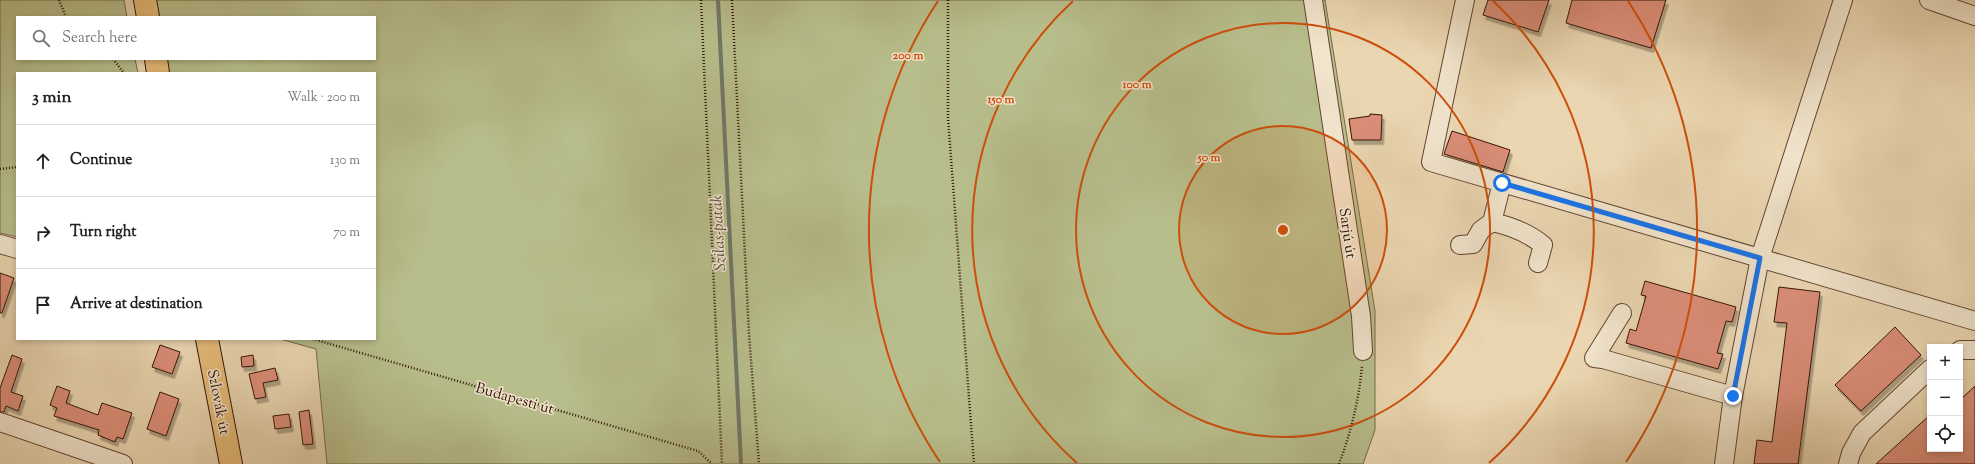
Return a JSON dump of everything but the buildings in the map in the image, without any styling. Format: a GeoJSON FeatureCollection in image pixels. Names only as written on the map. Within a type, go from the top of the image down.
{"type":"FeatureCollection","features":[{"type":"Feature","properties":{"kind":"main road"},"geometry":{"type":"LineString","coordinates":[[145,0],[148,16]]}},
{"type":"Feature","properties":{"kind":"main road"},"geometry":{"type":"LineString","coordinates":[[156,60],[158,72]]}},
{"type":"Feature","properties":{"kind":"main road","name":"Szlovák út"},"geometry":{"type":"LineString","coordinates":[[207,340],[231,464]]}},
{"type":"Feature","properties":{"kind":"street","name":"Sarjú út"},"geometry":{"type":"LineString","coordinates":[[1313,0],[1361,316],[1363,351]]}},
{"type":"Feature","properties":{"kind":"street"},"geometry":{"type":"LineString","coordinates":[[1464,0],[1431,162],[1975,321]]}},
{"type":"Feature","properties":{"kind":"street"},"geometry":{"type":"LineString","coordinates":[[1724,464],[1733,396],[1760,258],[1843,0]]}},
{"type":"Feature","properties":{"kind":"street"},"geometry":{"type":"LineString","coordinates":[[1929,0],[1975,16]]}},
{"type":"Feature","properties":{"kind":"street"},"geometry":{"type":"LineString","coordinates":[[1460,245],[1473,244],[1481,230],[1492,222],[1502,183]]}},
{"type":"Feature","properties":{"kind":"street"},"geometry":{"type":"LineString","coordinates":[[1492,222],[1508,225],[1531,236],[1543,245],[1538,263]]}},
{"type":"Feature","properties":{"kind":"street"},"geometry":{"type":"LineString","coordinates":[[0,244],[16,249]]}},
{"type":"Feature","properties":{"kind":"street"},"geometry":{"type":"LineString","coordinates":[[1622,313],[1601,354],[1733,396]]}},
{"type":"Feature","properties":{"kind":"street"},"geometry":{"type":"LineString","coordinates":[[1963,350],[1975,350]]}},
{"type":"Feature","properties":{"kind":"street"},"geometry":{"type":"LineString","coordinates":[[1848,464],[1851,453],[1862,434],[1927,372]]}},
{"type":"Feature","properties":{"kind":"street"},"geometry":{"type":"LineString","coordinates":[[0,422],[123,464]]}},
{"type":"Feature","properties":{"kind":"path"},"geometry":{"type":"LineString","coordinates":[[59,0],[66,16]]}},
{"type":"Feature","properties":{"kind":"path"},"geometry":{"type":"LineString","coordinates":[[701,0],[722,464]]}},
{"type":"Feature","properties":{"kind":"path"},"geometry":{"type":"LineString","coordinates":[[732,0],[748,334],[759,464]]}},
{"type":"Feature","properties":{"kind":"path"},"geometry":{"type":"LineString","coordinates":[[948,0],[948,118],[974,464]]}},
{"type":"Feature","properties":{"kind":"path"},"geometry":{"type":"LineString","coordinates":[[114,60],[123,72]]}},
{"type":"Feature","properties":{"kind":"path"},"geometry":{"type":"LineString","coordinates":[[0,169],[16,167]]}},
{"type":"Feature","properties":{"kind":"path","name":"Budapesti út"},"geometry":{"type":"LineString","coordinates":[[316,340],[698,451],[712,464]]}},
{"type":"Feature","properties":{"kind":"path"},"geometry":{"type":"LineString","coordinates":[[1339,464],[1350,434],[1360,391],[1363,351]]}},
{"type":"Feature","properties":{"kind":"green space"},"geometry":{"type":"Polygon","coordinates":[[[0,0],[124,0],[127,16],[16,16],[16,60],[135,60],[138,72],[16,72],[16,237],[0,233],[0,0]]]}},
{"type":"Feature","properties":{"kind":"green space"},"geometry":{"type":"Polygon","coordinates":[[[150,0],[1325,0],[1375,311],[1375,430],[1363,464],[327,464],[316,349],[284,340],[376,340],[376,72],[163,72],[160,60],[376,60],[376,16],[153,16],[150,0]]]}},
{"type":"Feature","properties":{"kind":"waterway","name":"Szilas-patak"},"geometry":{"type":"LineString","coordinates":[[718,0],[741,464]]}},
{"type":"Feature","properties":{"kind":"route"},"geometry":{"type":"LineString","coordinates":[[1502,183],[1760,258],[1733,396]]}}]}
